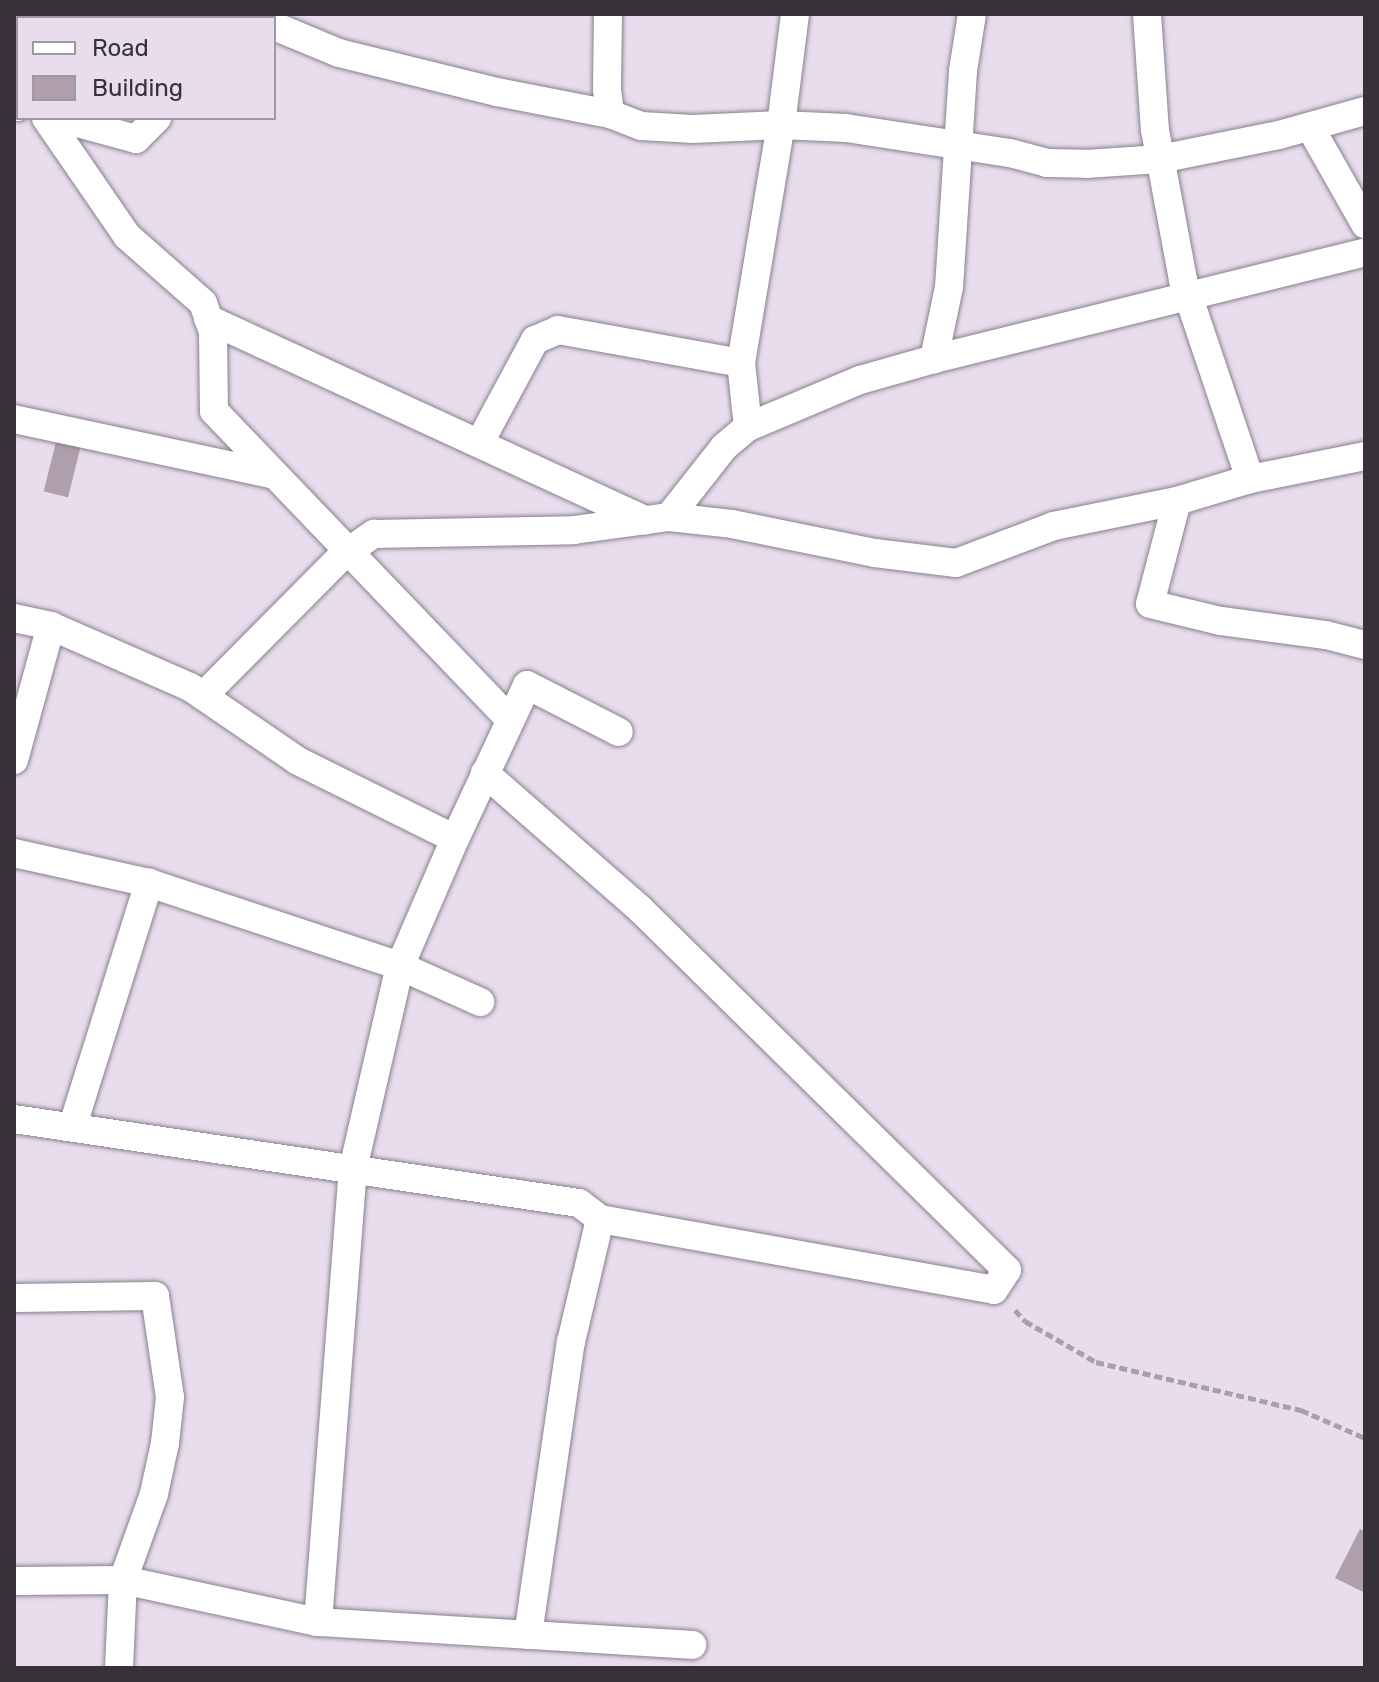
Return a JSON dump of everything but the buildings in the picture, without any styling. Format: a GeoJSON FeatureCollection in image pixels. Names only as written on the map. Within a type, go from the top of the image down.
{"type":"FeatureCollection","features":[{"type":"Feature","properties":{"kind":"street"},"geometry":{"type":"LineString","coordinates":[[608,14],[607,89],[610,114]]}},
{"type":"Feature","properties":{"kind":"street"},"geometry":{"type":"LineString","coordinates":[[748,427],[741,363],[781,125],[795,14]]}},
{"type":"Feature","properties":{"kind":"street"},"geometry":{"type":"LineString","coordinates":[[934,359],[949,287],[963,71],[972,14]]}},
{"type":"Feature","properties":{"kind":"street"},"geometry":{"type":"LineString","coordinates":[[1147,14],[1160,159],[1187,293],[1250,479]]}},
{"type":"Feature","properties":{"kind":"street"},"geometry":{"type":"LineString","coordinates":[[276,27],[339,53],[497,92],[610,114],[641,126],[693,129],[781,125],[846,128],[1010,153],[1047,163],[1160,159],[1310,127],[1365,111]]}},
{"type":"Feature","properties":{"kind":"street"},"geometry":{"type":"LineString","coordinates":[[47,120],[127,236],[203,303],[213,332],[214,411],[271,474],[510,720]]}},
{"type":"Feature","properties":{"kind":"street"},"geometry":{"type":"LineString","coordinates":[[66,120],[136,139],[155,120]]}},
{"type":"Feature","properties":{"kind":"street"},"geometry":{"type":"LineString","coordinates":[[1310,127],[1365,224]]}},
{"type":"Feature","properties":{"kind":"street"},"geometry":{"type":"LineString","coordinates":[[658,519],[724,447],[748,427],[860,380],[1187,293],[1365,252]]}},
{"type":"Feature","properties":{"kind":"street"},"geometry":{"type":"LineString","coordinates":[[208,319],[658,519]]}},
{"type":"Feature","properties":{"kind":"street"},"geometry":{"type":"LineString","coordinates":[[480,442],[535,340],[558,330],[741,363]]}},
{"type":"Feature","properties":{"kind":"street"},"geometry":{"type":"LineString","coordinates":[[14,419],[271,474]]}},
{"type":"Feature","properties":{"kind":"street"},"geometry":{"type":"LineString","coordinates":[[203,696],[347,552],[374,534],[574,530],[658,519],[732,524],[875,553],[956,563],[1054,526],[1177,501],[1250,479],[1365,456]]}},
{"type":"Feature","properties":{"kind":"street"},"geometry":{"type":"LineString","coordinates":[[1177,501],[1150,604],[1221,621],[1326,635],[1365,645]]}},
{"type":"Feature","properties":{"kind":"street"},"geometry":{"type":"LineString","coordinates":[[14,618],[51,626],[203,696],[298,761],[455,839]]}},
{"type":"Feature","properties":{"kind":"street"},"geometry":{"type":"LineString","coordinates":[[14,760],[51,626]]}},
{"type":"Feature","properties":{"kind":"street"},"geometry":{"type":"LineString","coordinates":[[318,1622],[353,1169],[400,966],[527,685],[619,732]]}},
{"type":"Feature","properties":{"kind":"street"},"geometry":{"type":"LineString","coordinates":[[14,1119],[73,1125],[579,1203],[600,1219],[994,1290],[1007,1270],[639,908],[485,773]]}},
{"type":"Feature","properties":{"kind":"street"},"geometry":{"type":"LineString","coordinates":[[14,853],[149,883],[400,966],[480,1002]]}},
{"type":"Feature","properties":{"kind":"street"},"geometry":{"type":"LineString","coordinates":[[73,1125],[149,883]]}},
{"type":"Feature","properties":{"kind":"street"},"geometry":{"type":"LineString","coordinates":[[528,1635],[571,1342],[600,1219]]}},
{"type":"Feature","properties":{"kind":"street"},"geometry":{"type":"LineString","coordinates":[[14,1298],[155,1296],[170,1397],[165,1443],[154,1494],[123,1580],[119,1668]]}},
{"type":"Feature","properties":{"kind":"street"},"geometry":{"type":"LineString","coordinates":[[14,1581],[123,1580],[318,1622],[692,1645]]}},
{"type":"Feature","properties":{"kind":"path"},"geometry":{"type":"LineString","coordinates":[[994,1290],[1025,1321],[1096,1362],[1301,1410],[1365,1438]]}}]}
